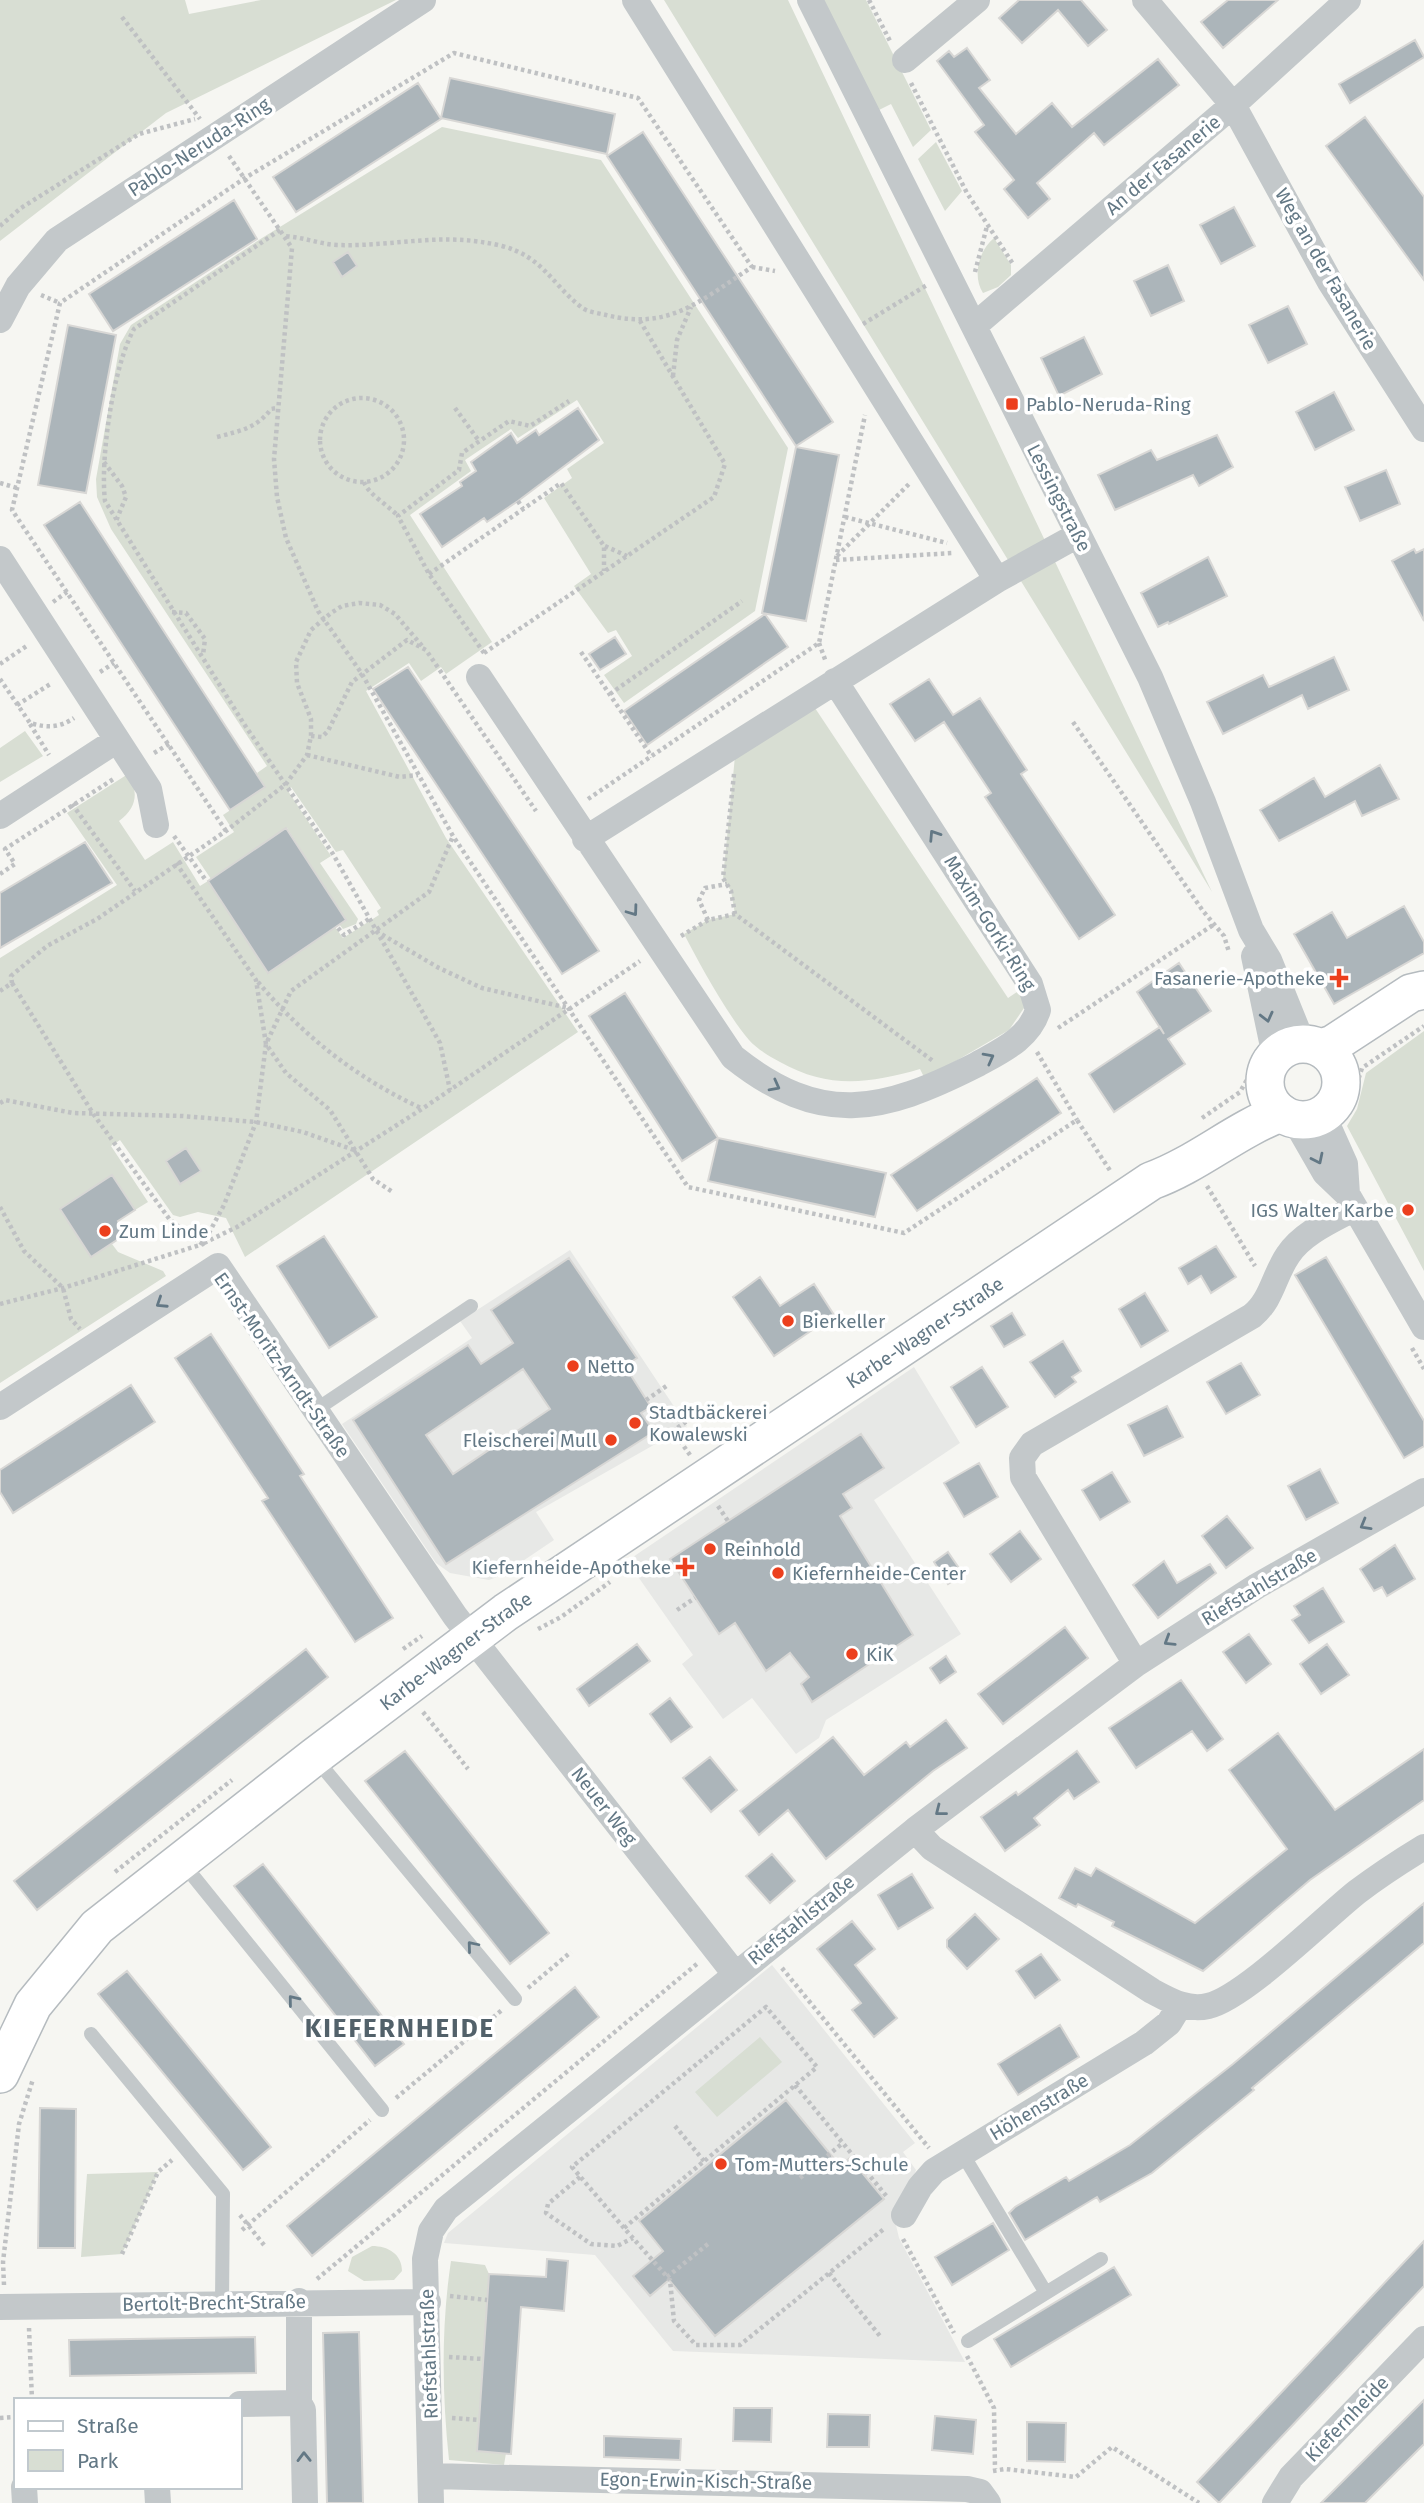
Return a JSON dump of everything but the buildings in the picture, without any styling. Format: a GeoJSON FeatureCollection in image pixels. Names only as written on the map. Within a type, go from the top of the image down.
{"type":"FeatureCollection","features":[{"type":"Feature","properties":{"kind":"street"},"geometry":{"type":"LineString","coordinates":[[635,0],[997,580]]}},
{"type":"Feature","properties":{"kind":"street","name":"Lessingstraße"},"geometry":{"type":"LineString","coordinates":[[810,0],[983,319],[1078,535],[1150,677],[1203,802],[1251,930],[1255,965],[1306,1085],[1306,1135],[1325,1174],[1351,1201],[1424,1327]]}},
{"type":"Feature","properties":{"kind":"street"},"geometry":{"type":"LineString","coordinates":[[902,62],[977,0]]}},
{"type":"Feature","properties":{"kind":"street","name":"Weg an der Fasanerie"},"geometry":{"type":"LineString","coordinates":[[1145,0],[1233,105],[1330,282],[1424,429]]}},
{"type":"Feature","properties":{"kind":"street","name":"An der Fasanerie"},"geometry":{"type":"LineString","coordinates":[[983,319],[1233,105],[1348,0]]}},
{"type":"Feature","properties":{"kind":"street","name":"Pablo-Neruda-Ring"},"geometry":{"type":"LineString","coordinates":[[0,320],[18,286],[57,240],[208,122],[420,1]]}},
{"type":"Feature","properties":{"kind":"street"},"geometry":{"type":"LineString","coordinates":[[590,847],[835,681],[997,580],[1078,535]]}},
{"type":"Feature","properties":{"kind":"street"},"geometry":{"type":"LineString","coordinates":[[0,559],[149,789],[156,825]]}},
{"type":"Feature","properties":{"kind":"street"},"geometry":{"type":"LineString","coordinates":[[473,666],[590,847],[650,955],[733,1057],[757,1076],[792,1095],[826,1104],[856,1106],[898,1100],[1029,1039]]}},
{"type":"Feature","properties":{"kind":"street","name":"Maxim-Gorki-Ring"},"geometry":{"type":"LineString","coordinates":[[835,681],[1030,984],[1038,1010],[1029,1039]]}},
{"type":"Feature","properties":{"kind":"street"},"geometry":{"type":"LineString","coordinates":[[0,816],[117,740]]}},
{"type":"Feature","properties":{"kind":"street","name":"Karbe-Wagner-Straße"},"geometry":{"type":"LineString","coordinates":[[1306,1085],[1333,1044],[1411,993],[1424,990]]}},
{"type":"Feature","properties":{"kind":"street","name":"Karbe-Wagner-Straße"},"geometry":{"type":"LineString","coordinates":[[17,2075],[33,2005],[97,1927],[314,1757],[506,1612],[1151,1181],[1180,1171],[1265,1119],[1306,1085],[1355,1057],[1424,1003]]}},
{"type":"Feature","properties":{"kind":"street"},"geometry":{"type":"LineString","coordinates":[[1136,1664],[1023,1477],[1022,1458],[1032,1444],[1252,1316],[1266,1302],[1293,1249],[1351,1201]]}},
{"type":"Feature","properties":{"kind":"street","name":"Ernst-Moritz-Arndt-Straße"},"geometry":{"type":"LineString","coordinates":[[0,1407],[218,1266],[472,1638]]}},
{"type":"Feature","properties":{"kind":"street","name":"Riefstahlstraße"},"geometry":{"type":"LineString","coordinates":[[431,2503],[426,2246],[431,2231],[446,2209],[915,1830],[1136,1664],[1257,1586],[1424,1491]]}},
{"type":"Feature","properties":{"kind":"street","name":"Neuer Weg"},"geometry":{"type":"LineString","coordinates":[[472,1638],[735,1974]]}},
{"type":"Feature","properties":{"kind":"street"},"geometry":{"type":"LineString","coordinates":[[915,1830],[932,1848],[1152,1991],[1180,2005],[1209,2006],[1228,1997],[1359,1891],[1424,1847]]}},
{"type":"Feature","properties":{"kind":"street","name":"Höhenstraße"},"geometry":{"type":"LineString","coordinates":[[896,2212],[927,2177],[1144,2043],[1169,2023],[1180,2005]]}},
{"type":"Feature","properties":{"kind":"street"},"geometry":{"type":"LineString","coordinates":[[303,2294],[299,2403],[303,2410],[305,2503]]}},
{"type":"Feature","properties":{"kind":"street","name":"Bertolt-Brecht-Straße"},"geometry":{"type":"LineString","coordinates":[[11,2306],[222,2302],[303,2294],[428,2297]]}},
{"type":"Feature","properties":{"kind":"street","name":"Kiefernheide"},"geometry":{"type":"LineString","coordinates":[[1275,2503],[1291,2477],[1424,2339]]}},
{"type":"Feature","properties":{"kind":"street"},"geometry":{"type":"LineString","coordinates":[[242,2404],[299,2403]]}},
{"type":"Feature","properties":{"kind":"street","name":"Egon-Erwin-Kisch-Straße"},"geometry":{"type":"LineString","coordinates":[[432,2476],[792,2493],[967,2489],[984,2498]]}},
{"type":"Feature","properties":{"kind":"lane"},"geometry":{"type":"LineString","coordinates":[[314,1410],[471,1306]]}},
{"type":"Feature","properties":{"kind":"lane"},"geometry":{"type":"LineString","coordinates":[[314,1757],[515,1999]]}},
{"type":"Feature","properties":{"kind":"lane"},"geometry":{"type":"LineString","coordinates":[[181,1861],[382,2110]]}},
{"type":"Feature","properties":{"kind":"lane"},"geometry":{"type":"LineString","coordinates":[[91,2034],[183,2149],[223,2194],[222,2302]]}},
{"type":"Feature","properties":{"kind":"lane"},"geometry":{"type":"LineString","coordinates":[[952,2160],[1046,2293]]}},
{"type":"Feature","properties":{"kind":"lane"},"geometry":{"type":"LineString","coordinates":[[968,2341],[1101,2259]]}},
{"type":"Feature","properties":{"kind":"path"},"geometry":{"type":"LineString","coordinates":[[869,0],[967,193],[1027,282]]}},
{"type":"Feature","properties":{"kind":"path"},"geometry":{"type":"LineString","coordinates":[[122,17],[208,122],[292,248],[274,459],[277,496],[286,538],[324,618]]}},
{"type":"Feature","properties":{"kind":"path"},"geometry":{"type":"LineString","coordinates":[[226,831],[12,510],[60,303],[246,178],[454,53],[638,98],[752,267]]}},
{"type":"Feature","properties":{"kind":"path"},"geometry":{"type":"LineString","coordinates":[[0,226],[21,208],[139,134],[208,122]]}},
{"type":"Feature","properties":{"kind":"path"},"geometry":{"type":"LineString","coordinates":[[983,319],[974,274],[987,225]]}},
{"type":"Feature","properties":{"kind":"path"},"geometry":{"type":"LineString","coordinates":[[280,230],[134,329],[124,346],[103,463],[105,501],[172,612],[333,854],[440,1043],[450,1090]]}},
{"type":"Feature","properties":{"kind":"path"},"geometry":{"type":"LineString","coordinates":[[284,236],[307,237],[335,245],[449,239],[505,247],[536,259],[583,309],[640,321],[658,320],[692,306],[752,267],[776,271],[783,282]]}},
{"type":"Feature","properties":{"kind":"path"},"geometry":{"type":"LineString","coordinates":[[844,336],[922,288]]}},
{"type":"Feature","properties":{"kind":"path"},"geometry":{"type":"LineString","coordinates":[[673,377],[677,340],[692,306]]}},
{"type":"Feature","properties":{"kind":"path"},"geometry":{"type":"LineString","coordinates":[[446,679],[473,666],[714,497],[725,464],[640,321]]}},
{"type":"Feature","properties":{"kind":"path"},"geometry":{"type":"LineString","coordinates":[[358,398],[384,404],[401,424],[404,437],[403,450],[389,473],[364,482],[350,481],[337,474],[327,464],[321,450],[324,422],[332,410],[358,398]]}},
{"type":"Feature","properties":{"kind":"path"},"geometry":{"type":"LineString","coordinates":[[398,516],[458,470],[462,453],[479,441],[509,421],[530,426],[569,401]]}},
{"type":"Feature","properties":{"kind":"path"},"geometry":{"type":"LineString","coordinates":[[567,813],[820,643],[866,416],[859,405]]}},
{"type":"Feature","properties":{"kind":"path"},"geometry":{"type":"LineString","coordinates":[[217,438],[248,429],[263,420],[271,409],[278,408]]}},
{"type":"Feature","properties":{"kind":"path"},"geometry":{"type":"LineString","coordinates":[[455,408],[479,441]]}},
{"type":"Feature","properties":{"kind":"path"},"geometry":{"type":"LineString","coordinates":[[103,463],[122,486],[126,496],[116,522]]}},
{"type":"Feature","properties":{"kind":"path"},"geometry":{"type":"LineString","coordinates":[[837,558],[927,469]]}},
{"type":"Feature","properties":{"kind":"path"},"geometry":{"type":"LineString","coordinates":[[364,482],[366,488],[384,500],[398,516],[473,666]]}},
{"type":"Feature","properties":{"kind":"path"},"geometry":{"type":"LineString","coordinates":[[0,483],[17,488]]}},
{"type":"Feature","properties":{"kind":"path"},"geometry":{"type":"LineString","coordinates":[[429,574],[561,483],[604,546],[627,556]]}},
{"type":"Feature","properties":{"kind":"path"},"geometry":{"type":"LineString","coordinates":[[518,501],[523,509]]}},
{"type":"Feature","properties":{"kind":"path"},"geometry":{"type":"LineString","coordinates":[[845,517],[978,551]]}},
{"type":"Feature","properties":{"kind":"path"},"geometry":{"type":"LineString","coordinates":[[604,546],[604,572]]}},
{"type":"Feature","properties":{"kind":"path"},"geometry":{"type":"LineString","coordinates":[[837,558],[978,551]]}},
{"type":"Feature","properties":{"kind":"path"},"geometry":{"type":"LineString","coordinates":[[610,694],[742,601]]}},
{"type":"Feature","properties":{"kind":"path"},"geometry":{"type":"LineString","coordinates":[[218,1266],[203,1244],[170,1220],[94,1115],[10,976],[47,946],[97,919],[226,831],[286,784],[307,755],[311,736],[311,719],[297,683],[296,662],[302,645],[324,618],[342,606],[359,603],[380,605],[395,614],[426,650],[539,815]]}},
{"type":"Feature","properties":{"kind":"path"},"geometry":{"type":"LineString","coordinates":[[172,612],[186,613],[205,639],[202,655]]}},
{"type":"Feature","properties":{"kind":"path"},"geometry":{"type":"LineString","coordinates":[[0,664],[48,633]]}},
{"type":"Feature","properties":{"kind":"path"},"geometry":{"type":"LineString","coordinates":[[311,736],[322,737],[328,731],[352,682],[389,653],[407,640],[426,650]]}},
{"type":"Feature","properties":{"kind":"path"},"geometry":{"type":"LineString","coordinates":[[581,652],[652,757]]}},
{"type":"Feature","properties":{"kind":"path"},"geometry":{"type":"LineString","coordinates":[[17,705],[72,671]]}},
{"type":"Feature","properties":{"kind":"path"},"geometry":{"type":"LineString","coordinates":[[0,679],[30,723],[73,806],[135,891]]}},
{"type":"Feature","properties":{"kind":"path"},"geometry":{"type":"LineString","coordinates":[[30,723],[46,728],[65,724],[95,705]]}},
{"type":"Feature","properties":{"kind":"path"},"geometry":{"type":"LineString","coordinates":[[1073,722],[1213,925],[1224,936]]}},
{"type":"Feature","properties":{"kind":"path"},"geometry":{"type":"LineString","coordinates":[[0,874],[15,864],[5,849],[169,744]]}},
{"type":"Feature","properties":{"kind":"path"},"geometry":{"type":"LineString","coordinates":[[736,746],[723,878],[735,914],[954,1076]]}},
{"type":"Feature","properties":{"kind":"path"},"geometry":{"type":"LineString","coordinates":[[307,755],[400,777],[418,775]]}},
{"type":"Feature","properties":{"kind":"path"},"geometry":{"type":"LineString","coordinates":[[266,1044],[290,992],[429,892],[453,836]]}},
{"type":"Feature","properties":{"kind":"path"},"geometry":{"type":"LineString","coordinates":[[189,855],[205,880]]}},
{"type":"Feature","properties":{"kind":"path"},"geometry":{"type":"LineString","coordinates":[[176,863],[256,980],[282,1010],[311,1039],[390,1094],[422,1109]]}},
{"type":"Feature","properties":{"kind":"path"},"geometry":{"type":"LineString","coordinates":[[708,920],[699,900],[705,888],[727,884]]}},
{"type":"Feature","properties":{"kind":"path"},"geometry":{"type":"LineString","coordinates":[[0,1304],[63,1288],[203,1244],[237,1227],[422,1109],[650,955],[708,920],[735,914]]}},
{"type":"Feature","properties":{"kind":"path"},"geometry":{"type":"LineString","coordinates":[[338,928],[344,935],[369,919]]}},
{"type":"Feature","properties":{"kind":"path"},"geometry":{"type":"LineString","coordinates":[[1077,1121],[1029,1039],[1213,925]]}},
{"type":"Feature","properties":{"kind":"path"},"geometry":{"type":"LineString","coordinates":[[376,930],[439,968],[482,988],[568,1008]]}},
{"type":"Feature","properties":{"kind":"path"},"geometry":{"type":"LineString","coordinates":[[631,950],[650,955]]}},
{"type":"Feature","properties":{"kind":"path"},"geometry":{"type":"LineString","coordinates":[[646,972],[650,955]]}},
{"type":"Feature","properties":{"kind":"path"},"geometry":{"type":"LineString","coordinates":[[203,1244],[223,1205],[256,1122],[266,1044],[256,980]]}},
{"type":"Feature","properties":{"kind":"path"},"geometry":{"type":"LineString","coordinates":[[0,991],[12,983]]}},
{"type":"Feature","properties":{"kind":"path"},"geometry":{"type":"LineString","coordinates":[[1306,1085],[1356,1091],[1357,1077],[1373,1059],[1424,1026]]}},
{"type":"Feature","properties":{"kind":"path"},"geometry":{"type":"LineString","coordinates":[[266,1044],[286,1073],[330,1110],[373,1179],[394,1193]]}},
{"type":"Feature","properties":{"kind":"path"},"geometry":{"type":"LineString","coordinates":[[0,1103],[5,1100],[94,1115],[182,1116],[256,1122],[303,1132],[354,1150]]}},
{"type":"Feature","properties":{"kind":"path"},"geometry":{"type":"LineString","coordinates":[[1201,1176],[1260,1274],[1275,1282]]}},
{"type":"Feature","properties":{"kind":"path"},"geometry":{"type":"LineString","coordinates":[[0,1207],[24,1251],[63,1288],[71,1319],[95,1346]]}},
{"type":"Feature","properties":{"kind":"path"},"geometry":{"type":"LineString","coordinates":[[646,1400],[668,1385]]}},
{"type":"Feature","properties":{"kind":"path"},"geometry":{"type":"LineString","coordinates":[[707,1513],[718,1506],[728,1521]]}},
{"type":"Feature","properties":{"kind":"path"},"geometry":{"type":"LineString","coordinates":[[527,1634],[561,1617],[618,1575]]}},
{"type":"Feature","properties":{"kind":"path"},"geometry":{"type":"LineString","coordinates":[[677,1610],[695,1598]]}},
{"type":"Feature","properties":{"kind":"path"},"geometry":{"type":"LineString","coordinates":[[405,1689],[454,1747],[468,1769]]}},
{"type":"Feature","properties":{"kind":"path"},"geometry":{"type":"LineString","coordinates":[[766,1948],[924,2141],[952,2160]]}},
{"type":"Feature","properties":{"kind":"path"},"geometry":{"type":"LineString","coordinates":[[303,2294],[715,1949]]}},
{"type":"Feature","properties":{"kind":"path"},"geometry":{"type":"LineString","coordinates":[[624,2228],[795,2085],[817,2067],[766,2007],[572,2167],[624,2228],[670,2280],[674,2321],[696,2345],[740,2345],[885,2228],[896,2212],[795,2085]]}},
{"type":"Feature","properties":{"kind":"path"},"geometry":{"type":"LineString","coordinates":[[17,2075],[19,2124],[4,2262],[32,2398]]}},
{"type":"Feature","properties":{"kind":"path"},"geometry":{"type":"LineString","coordinates":[[675,2126],[704,2161]]}},
{"type":"Feature","properties":{"kind":"path"},"geometry":{"type":"LineString","coordinates":[[800,2178],[843,2143]]}},
{"type":"Feature","properties":{"kind":"path"},"geometry":{"type":"LineString","coordinates":[[122,2254],[158,2172],[183,2149]]}},
{"type":"Feature","properties":{"kind":"path"},"geometry":{"type":"LineString","coordinates":[[580,2177],[548,2204],[546,2213],[591,2244],[617,2246],[633,2238]]}},
{"type":"Feature","properties":{"kind":"path"},"geometry":{"type":"LineString","coordinates":[[667,2277],[708,2244]]}},
{"type":"Feature","properties":{"kind":"path"},"geometry":{"type":"LineString","coordinates":[[829,2273],[880,2336]]}},
{"type":"Feature","properties":{"kind":"path"},"geometry":{"type":"LineString","coordinates":[[428,2297],[487,2300]]}},
{"type":"Feature","properties":{"kind":"path"},"geometry":{"type":"LineString","coordinates":[[429,2355],[483,2359]]}},
{"type":"Feature","properties":{"kind":"path"},"geometry":{"type":"LineString","coordinates":[[984,2498],[995,2469],[1076,2477],[1112,2447],[1199,2503]]}},
{"type":"Feature","properties":{"kind":"shaded area"},"geometry":{"type":"Polygon","coordinates":[[[570,1250],[687,1426],[536,1512],[554,1540],[502,1575],[489,1580],[450,1573],[436,1563],[342,1424],[472,1338],[460,1321],[570,1250]]]}},
{"type":"Feature","properties":{"kind":"shaded area"},"geometry":{"type":"Polygon","coordinates":[[[914,1367],[960,1443],[874,1500],[961,1634],[826,1720],[819,1738],[796,1754],[752,1698],[723,1719],[682,1664],[693,1655],[627,1561],[914,1367]]]}},
{"type":"Feature","properties":{"kind":"shaded area","name":"Tom-Mutters-Schule"},"geometry":{"type":"Polygon","coordinates":[[[772,1965],[915,2143],[903,2152],[916,2170],[896,2225],[899,2238],[965,2362],[673,2351],[595,2255],[444,2243],[448,2233],[772,1965]]]}},
{"type":"Feature","properties":{"kind":"green space"},"geometry":{"type":"Polygon","coordinates":[[[0,0],[185,0],[189,14],[261,0],[396,0],[166,113],[0,241],[0,0]]]}},
{"type":"Feature","properties":{"kind":"green space"},"geometry":{"type":"Polygon","coordinates":[[[664,0],[788,0],[1212,892],[664,0]]]}},
{"type":"Feature","properties":{"kind":"green space"},"geometry":{"type":"Polygon","coordinates":[[[817,0],[866,0],[931,130],[913,147],[891,104],[873,113],[817,0]]]}},
{"type":"Feature","properties":{"kind":"green space"},"geometry":{"type":"Polygon","coordinates":[[[442,127],[601,160],[788,448],[755,611],[624,703],[604,675],[632,656],[616,630],[608,633],[574,586],[591,574],[544,498],[572,478],[567,469],[604,443],[577,400],[518,438],[511,429],[465,460],[471,471],[410,515],[492,642],[446,674],[441,667],[421,681],[409,663],[366,691],[446,838],[578,1032],[245,1257],[226,1218],[198,1212],[180,1217],[173,1215],[120,1140],[111,1146],[148,1202],[135,1210],[112,1175],[91,1257],[112,1244],[118,1252],[163,1271],[166,1276],[0,1383],[0,958],[117,885],[67,813],[128,774],[135,793],[133,805],[119,821],[145,860],[173,842],[200,886],[208,881],[268,973],[335,927],[343,938],[379,915],[377,911],[381,908],[343,850],[336,852],[291,787],[288,791],[331,856],[320,863],[358,919],[356,924],[343,929],[339,924],[345,920],[287,828],[211,879],[196,857],[234,832],[223,815],[265,787],[257,773],[267,766],[111,529],[97,497],[96,479],[120,344],[131,325],[262,238],[442,127]]]}},
{"type":"Feature","properties":{"kind":"green space"},"geometry":{"type":"Polygon","coordinates":[[[936,142],[962,191],[945,211],[918,159],[936,142]]]}},
{"type":"Feature","properties":{"kind":"green space"},"geometry":{"type":"Polygon","coordinates":[[[994,238],[1011,265],[1011,275],[998,287],[983,293],[978,279],[979,264],[984,249],[994,238]]]}},
{"type":"Feature","properties":{"kind":"green space"},"geometry":{"type":"Polygon","coordinates":[[[809,699],[1008,998],[1023,988],[1024,1008],[1009,1030],[925,1079],[920,1069],[883,1078],[832,1080],[798,1071],[772,1057],[752,1043],[732,1017],[684,934],[708,920],[735,914],[731,891],[723,878],[736,746],[809,699]]]}},
{"type":"Feature","properties":{"kind":"green space"},"geometry":{"type":"Polygon","coordinates":[[[25,731],[43,756],[0,782],[0,748],[25,731]]]}},
{"type":"Feature","properties":{"kind":"green space","name":"IGS Walter Karbe"},"geometry":{"type":"Polygon","coordinates":[[[1424,1031],[1424,1271],[1347,1126],[1357,1109],[1366,1073],[1424,1031]]]}},
{"type":"Feature","properties":{"kind":"green space"},"geometry":{"type":"Polygon","coordinates":[[[760,2037],[782,2062],[717,2117],[695,2092],[760,2037]]]}},
{"type":"Feature","properties":{"kind":"green space"},"geometry":{"type":"Polygon","coordinates":[[[158,2172],[122,2254],[81,2257],[87,2174],[158,2172]]]}},
{"type":"Feature","properties":{"kind":"green space"},"geometry":{"type":"Polygon","coordinates":[[[372,2246],[389,2249],[400,2260],[402,2271],[394,2280],[364,2281],[348,2271],[352,2257],[372,2246]]]}},
{"type":"Feature","properties":{"kind":"green space"},"geometry":{"type":"Polygon","coordinates":[[[451,2261],[485,2265],[489,2274],[477,2451],[506,2453],[504,2465],[449,2460],[444,2360],[445,2311],[451,2261]]]}},
{"type":"Feature","properties":{"kind":"place","name":"Pablo-Neruda-Ring"},"geometry":{"type":"Point","coordinates":[1012,404]}},
{"type":"Feature","properties":{"kind":"place","name":"Fasanerie-Apotheke"},"geometry":{"type":"Point","coordinates":[1339,978]}},
{"type":"Feature","properties":{"kind":"place","name":"IGS Walter Karbe"},"geometry":{"type":"Point","coordinates":[1408,1210]}},
{"type":"Feature","properties":{"kind":"place","name":"Zum Linde"},"geometry":{"type":"Point","coordinates":[105,1231]}},
{"type":"Feature","properties":{"kind":"place","name":"Bierkeller"},"geometry":{"type":"Point","coordinates":[788,1321]}},
{"type":"Feature","properties":{"kind":"place","name":"Netto"},"geometry":{"type":"Point","coordinates":[573,1366]}},
{"type":"Feature","properties":{"kind":"place","name":"Stadtbäckerei Kowalewski"},"geometry":{"type":"Point","coordinates":[635,1423]}},
{"type":"Feature","properties":{"kind":"place","name":"Fleischerei Mull"},"geometry":{"type":"Point","coordinates":[611,1440]}},
{"type":"Feature","properties":{"kind":"place","name":"Reinhold"},"geometry":{"type":"Point","coordinates":[710,1549]}},
{"type":"Feature","properties":{"kind":"place","name":"Kiefernheide-Apotheke"},"geometry":{"type":"Point","coordinates":[685,1567]}},
{"type":"Feature","properties":{"kind":"place","name":"Kiefernheide-Center"},"geometry":{"type":"Point","coordinates":[778,1573]}},
{"type":"Feature","properties":{"kind":"place","name":"KiK"},"geometry":{"type":"Point","coordinates":[852,1654]}},
{"type":"Feature","properties":{"kind":"place","name":"Tom-Mutters-Schule"},"geometry":{"type":"Point","coordinates":[721,2164]}},
{"type":"Feature","properties":{"kind":"district","name":"KIEFERNHEIDE"},"geometry":{"type":"Point","coordinates":[400,2028]}}]}
